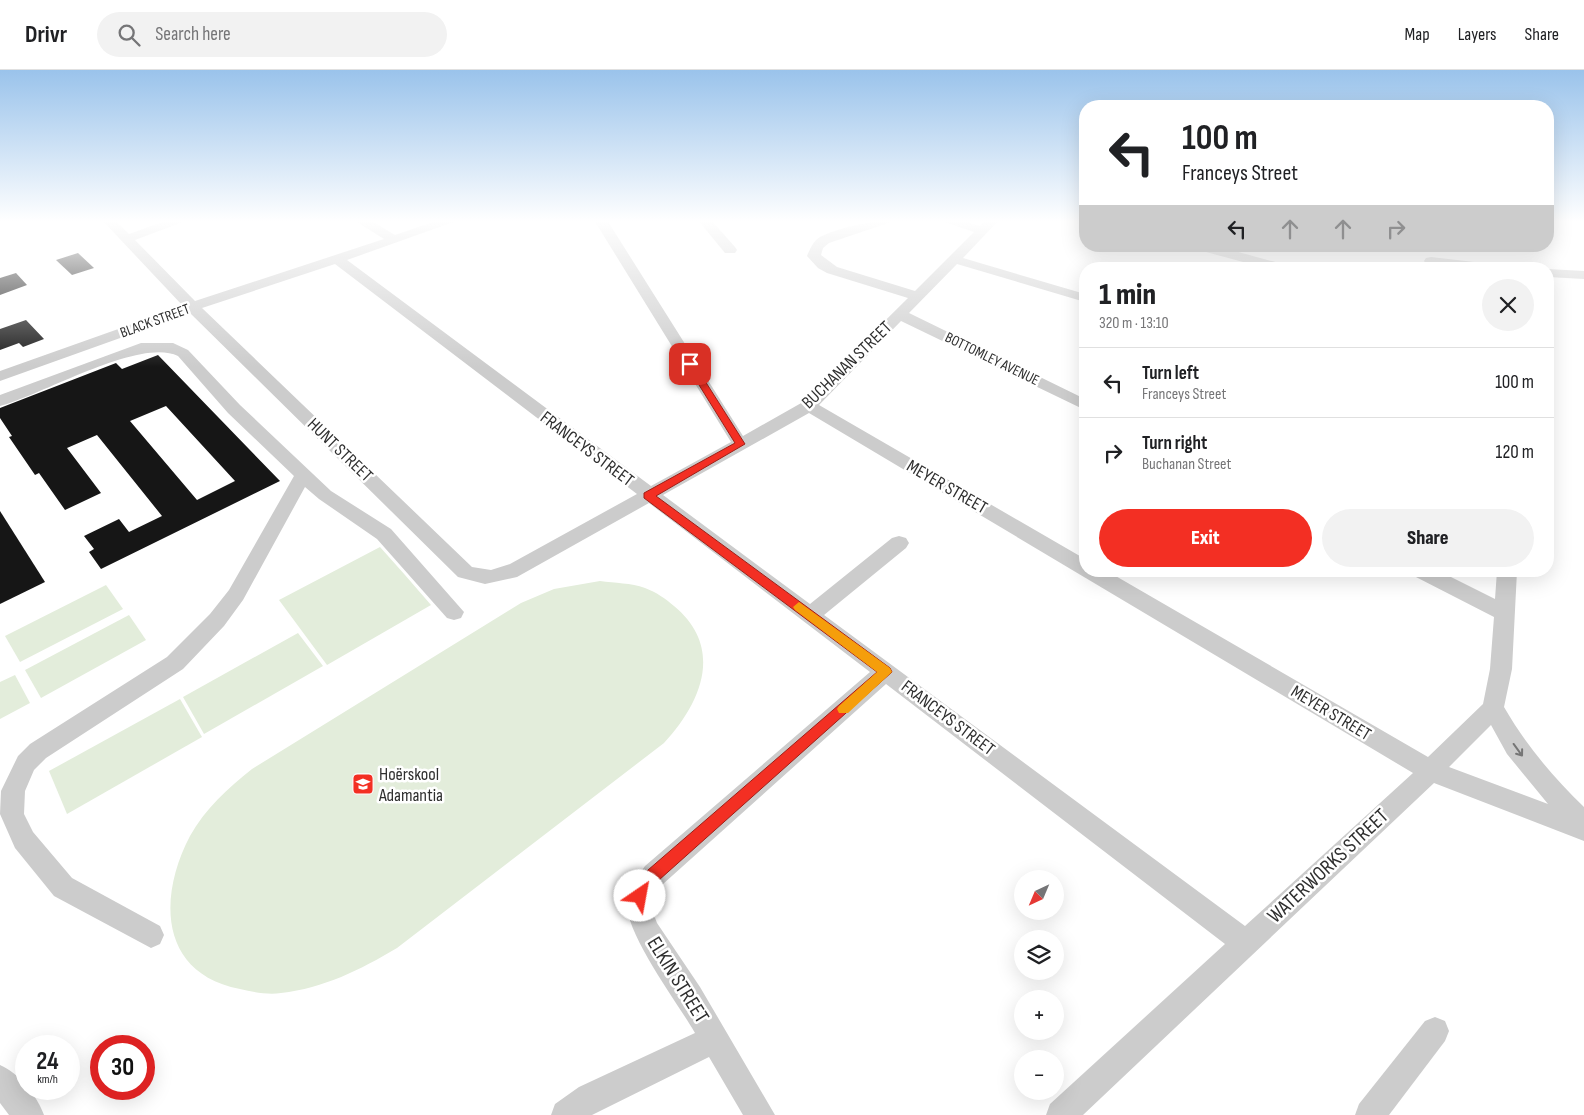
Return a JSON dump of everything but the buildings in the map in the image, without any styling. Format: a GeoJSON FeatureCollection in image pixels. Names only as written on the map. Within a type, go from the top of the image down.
{"type":"FeatureCollection","features":[{"type":"Feature","properties":{"kind":"street","name":"HUNT STREET"},"geometry":{"type":"LineString","coordinates":[[155,269],[466,572],[485,579],[494,578]]}},
{"type":"Feature","properties":{"kind":"street","name":"BLACK STREET"},"geometry":{"type":"LineString","coordinates":[[0,376],[192,307],[312,269]]}},
{"type":"Feature","properties":{"kind":"street","name":"FRANCEYS STREET"},"geometry":{"type":"LineString","coordinates":[[350,269],[648,496],[810,615],[1246,943]]}},
{"type":"Feature","properties":{"kind":"street"},"geometry":{"type":"LineString","coordinates":[[630,269],[740,444]]}},
{"type":"Feature","properties":{"kind":"street"},"geometry":{"type":"LineString","coordinates":[[829,269],[917,296]]}},
{"type":"Feature","properties":{"kind":"street","name":"BUCHANAN STREET"},"geometry":{"type":"LineString","coordinates":[[494,578],[517,569],[809,406],[944,269]]}},
{"type":"Feature","properties":{"kind":"street"},"geometry":{"type":"LineString","coordinates":[[987,269],[1079,296]]}},
{"type":"Feature","properties":{"kind":"street"},"geometry":{"type":"LineString","coordinates":[[1554,273],[1584,275]]}},
{"type":"Feature","properties":{"kind":"street","name":"BOTTOMLEY AVENUE"},"geometry":{"type":"LineString","coordinates":[[899,314],[1079,402]]}},
{"type":"Feature","properties":{"kind":"street"},"geometry":{"type":"LineString","coordinates":[[0,401],[119,354],[153,347],[173,348],[183,353],[234,409],[325,495],[384,534],[454,612]]}},
{"type":"Feature","properties":{"kind":"street","name":"MEYER STREET"},"geometry":{"type":"LineString","coordinates":[[809,406],[1079,564]]}},
{"type":"Feature","properties":{"kind":"street"},"geometry":{"type":"LineString","coordinates":[[151,935],[63,887],[24,840],[12,814],[13,791],[26,763],[38,751],[174,663],[217,620],[236,595],[303,475]]}},
{"type":"Feature","properties":{"kind":"street"},"geometry":{"type":"LineString","coordinates":[[810,615],[899,543]]}},
{"type":"Feature","properties":{"kind":"street","name":"MEYER STREET"},"geometry":{"type":"LineString","coordinates":[[1101,577],[1429,770],[1584,829]]}},
{"type":"Feature","properties":{"kind":"street"},"geometry":{"type":"LineString","coordinates":[[1433,577],[1505,613]]}},
{"type":"Feature","properties":{"kind":"street"},"geometry":{"type":"LineString","coordinates":[[1507,577],[1501,668],[1493,708],[1515,747],[1549,789],[1584,823]]}},
{"type":"Feature","properties":{"kind":"street","name":"ELKIN STREET"},"geometry":{"type":"LineString","coordinates":[[760,1115],[716,1040],[648,932],[640,914],[640,896],[654,875],[886,672]]}},
{"type":"Feature","properties":{"kind":"street","name":"WATERWORKS STREET"},"geometry":{"type":"LineString","coordinates":[[1061,1115],[1246,943],[1493,708]]}},
{"type":"Feature","properties":{"kind":"street"},"geometry":{"type":"LineString","coordinates":[[1370,1115],[1435,1031]]}},
{"type":"Feature","properties":{"kind":"street"},"geometry":{"type":"LineString","coordinates":[[566,1115],[590,1098],[691,1049],[716,1040]]}},
{"type":"Feature","properties":{"kind":"street"},"geometry":{"type":"LineString","coordinates":[[0,1080],[29,1115]]}},
{"type":"Feature","properties":{"kind":"green space"},"geometry":{"type":"Polygon","coordinates":[[[380,547],[431,605],[327,665],[279,600],[380,547]]]}},
{"type":"Feature","properties":{"kind":"green space"},"geometry":{"type":"Polygon","coordinates":[[[600,581],[634,585],[645,588],[664,598],[690,622],[699,640],[703,657],[702,675],[697,693],[688,711],[664,743],[397,948],[355,971],[312,987],[271,994],[240,989],[213,980],[194,967],[180,950],[173,929],[170,907],[173,883],[180,859],[190,836],[210,808],[226,791],[252,769],[521,603],[554,589],[600,581]]]}},
{"type":"Feature","properties":{"kind":"green space"},"geometry":{"type":"Polygon","coordinates":[[[106,585],[123,609],[20,662],[5,636],[106,585]]]}},
{"type":"Feature","properties":{"kind":"green space"},"geometry":{"type":"Polygon","coordinates":[[[129,615],[146,640],[41,698],[25,670],[129,615]]]}},
{"type":"Feature","properties":{"kind":"green space"},"geometry":{"type":"Polygon","coordinates":[[[298,633],[323,666],[204,734],[183,697],[298,633]]]}},
{"type":"Feature","properties":{"kind":"green space"},"geometry":{"type":"Polygon","coordinates":[[[15,675],[30,703],[0,719],[0,682],[15,675]]]}},
{"type":"Feature","properties":{"kind":"green space"},"geometry":{"type":"Polygon","coordinates":[[[180,699],[202,737],[67,814],[49,771],[180,699]]]}},
{"type":"Feature","properties":{"kind":"slow traffic"},"geometry":{"type":"LineString","coordinates":[[799,607],[886,672],[843,709]]}},
{"type":"Feature","properties":{"kind":"place","name":"Hoërskool Adamantia"},"geometry":{"type":"Point","coordinates":[363,784]}},
{"type":"Feature","properties":{"kind":"route"},"geometry":{"type":"LineString","coordinates":[[640,896],[654,875],[886,672],[648,496],[740,444],[690,364]]}}]}
